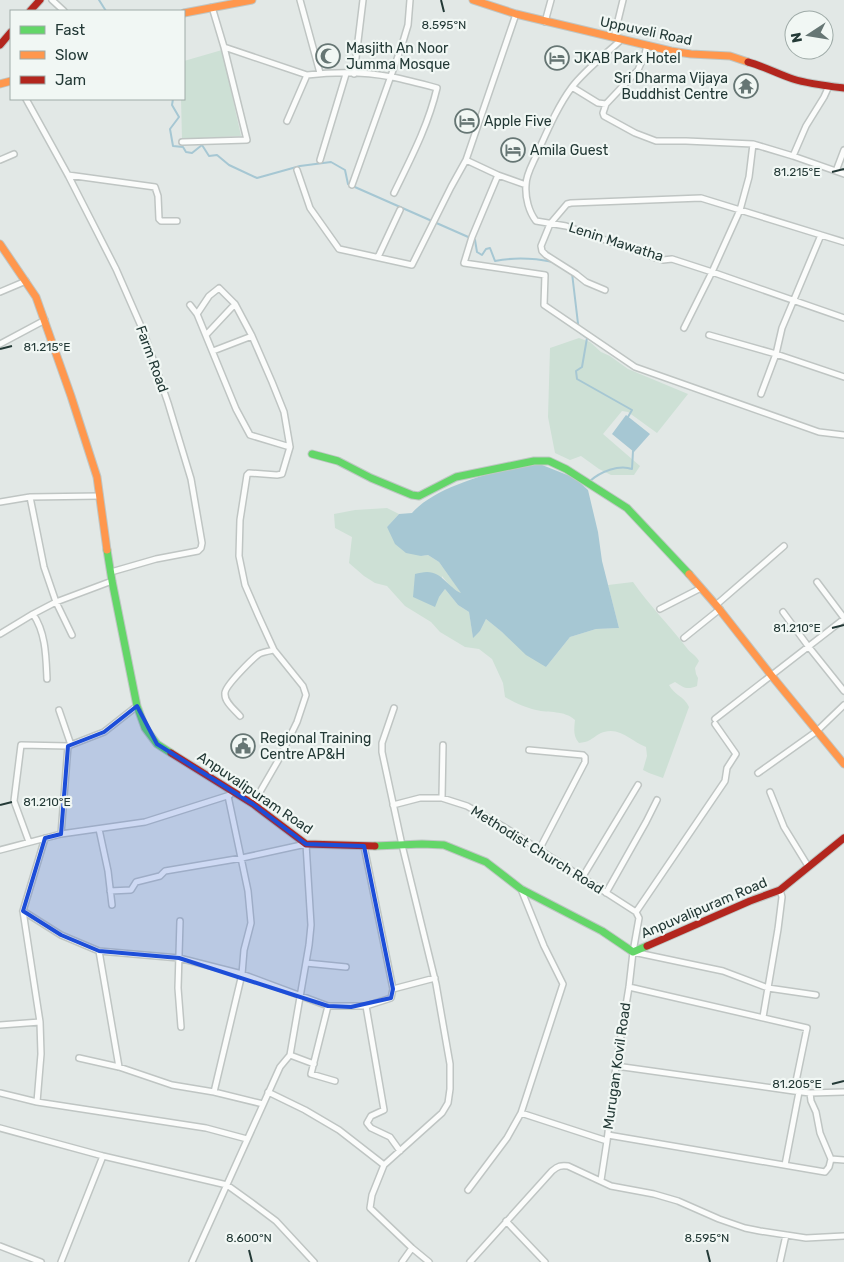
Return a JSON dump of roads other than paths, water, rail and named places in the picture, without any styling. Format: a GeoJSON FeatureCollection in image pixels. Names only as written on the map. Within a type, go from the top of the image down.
{"type":"FeatureCollection","features":[{"type":"Feature","properties":{"kind":"street"},"geometry":{"type":"LineString","coordinates":[[31,10],[40,0]]}},
{"type":"Feature","properties":{"kind":"street"},"geometry":{"type":"LineString","coordinates":[[52,0],[63,10]]}},
{"type":"Feature","properties":{"kind":"street"},"geometry":{"type":"LineString","coordinates":[[185,13],[229,2],[252,0]]}},
{"type":"Feature","properties":{"kind":"street"},"geometry":{"type":"LineString","coordinates":[[300,0],[320,73]]}},
{"type":"Feature","properties":{"kind":"street"},"geometry":{"type":"LineString","coordinates":[[354,74],[363,0]]}},
{"type":"Feature","properties":{"kind":"street"},"geometry":{"type":"LineString","coordinates":[[352,185],[408,25],[410,0]]}},
{"type":"Feature","properties":{"kind":"street","name":"Uppuveli Road"},"geometry":{"type":"LineString","coordinates":[[473,0],[545,22],[647,45],[691,54],[730,56],[762,66],[793,79],[844,88]]}},
{"type":"Feature","properties":{"kind":"street"},"geometry":{"type":"LineString","coordinates":[[545,22],[551,0]]}},
{"type":"Feature","properties":{"kind":"street"},"geometry":{"type":"LineString","coordinates":[[614,37],[623,0]]}},
{"type":"Feature","properties":{"kind":"street"},"geometry":{"type":"LineString","coordinates":[[182,142],[247,140],[212,7]]}},
{"type":"Feature","properties":{"kind":"street"},"geometry":{"type":"LineString","coordinates":[[297,170],[310,208],[339,249],[412,265],[466,160],[516,14]]}},
{"type":"Feature","properties":{"kind":"street"},"geometry":{"type":"LineString","coordinates":[[0,45],[10,33]]}},
{"type":"Feature","properties":{"kind":"street","name":"Lenin Mawatha"},"geometry":{"type":"LineString","coordinates":[[622,39],[572,87],[545,137],[528,174],[526,185],[527,201],[531,214],[536,221],[566,226],[656,258],[672,259],[844,318]]}},
{"type":"Feature","properties":{"kind":"street"},"geometry":{"type":"LineString","coordinates":[[647,45],[638,70],[606,104],[604,116],[656,142],[686,141],[753,144],[844,174]]}},
{"type":"Feature","properties":{"kind":"street"},"geometry":{"type":"LineString","coordinates":[[224,47],[307,75],[320,73],[391,77],[437,88],[432,110],[394,193]]}},
{"type":"Feature","properties":{"kind":"street"},"geometry":{"type":"LineString","coordinates":[[320,160],[346,74]]}},
{"type":"Feature","properties":{"kind":"street"},"geometry":{"type":"LineString","coordinates":[[287,120],[307,75]]}},
{"type":"Feature","properties":{"kind":"street"},"geometry":{"type":"LineString","coordinates":[[793,156],[806,126],[829,86]]}},
{"type":"Feature","properties":{"kind":"street"},"geometry":{"type":"LineString","coordinates":[[572,87],[598,103],[606,104]]}},
{"type":"Feature","properties":{"kind":"street","name":"Farm Road"},"geometry":{"type":"LineString","coordinates":[[27,100],[68,175],[116,269],[144,333],[191,479],[202,543],[201,548],[198,551],[156,559],[111,572]]}},
{"type":"Feature","properties":{"kind":"street"},"geometry":{"type":"LineString","coordinates":[[684,328],[740,210],[749,178],[753,144]]}},
{"type":"Feature","properties":{"kind":"street"},"geometry":{"type":"LineString","coordinates":[[836,171],[844,150]]}},
{"type":"Feature","properties":{"kind":"street"},"geometry":{"type":"LineString","coordinates":[[0,160],[14,154]]}},
{"type":"Feature","properties":{"kind":"street"},"geometry":{"type":"LineString","coordinates":[[466,160],[498,175],[526,185]]}},
{"type":"Feature","properties":{"kind":"street"},"geometry":{"type":"LineString","coordinates":[[68,175],[155,187],[158,196],[159,219],[161,221],[177,221]]}},
{"type":"Feature","properties":{"kind":"street"},"geometry":{"type":"LineString","coordinates":[[498,175],[464,263],[544,275],[544,305],[635,366],[819,432],[844,435]]}},
{"type":"Feature","properties":{"kind":"street"},"geometry":{"type":"LineString","coordinates":[[605,290],[586,282],[542,251],[541,246],[550,224],[567,204],[701,198],[844,242]]}},
{"type":"Feature","properties":{"kind":"street"},"geometry":{"type":"LineString","coordinates":[[378,257],[400,210]]}},
{"type":"Feature","properties":{"kind":"street"},"geometry":{"type":"LineString","coordinates":[[761,394],[776,354],[782,328],[821,235]]}},
{"type":"Feature","properties":{"kind":"street","name":"Anpuvalipuram Road"},"geometry":{"type":"LineString","coordinates":[[0,244],[36,297],[97,477],[112,581],[137,706],[145,728],[157,744],[231,794],[252,804],[306,844],[364,846],[444,845],[486,862],[521,889],[602,931],[633,952],[750,901],[780,890],[844,838]]}},
{"type":"Feature","properties":{"kind":"street"},"geometry":{"type":"LineString","coordinates":[[0,292],[26,281]]}},
{"type":"Feature","properties":{"kind":"street"},"geometry":{"type":"LineString","coordinates":[[197,314],[209,296],[219,288],[235,304],[252,336],[284,412],[290,447],[282,474],[247,474],[240,520],[239,556],[246,585],[274,650],[303,686],[306,695],[297,722],[280,759],[252,804]]}},
{"type":"Feature","properties":{"kind":"street"},"geometry":{"type":"LineString","coordinates":[[206,335],[235,304]]}},
{"type":"Feature","properties":{"kind":"street"},"geometry":{"type":"LineString","coordinates":[[190,305],[197,314],[236,409],[250,435],[290,447]]}},
{"type":"Feature","properties":{"kind":"street"},"geometry":{"type":"LineString","coordinates":[[0,344],[44,320]]}},
{"type":"Feature","properties":{"kind":"street"},"geometry":{"type":"LineString","coordinates":[[709,335],[776,354],[844,377]]}},
{"type":"Feature","properties":{"kind":"street"},"geometry":{"type":"LineString","coordinates":[[213,351],[252,336]]}},
{"type":"Feature","properties":{"kind":"street"},"geometry":{"type":"LineString","coordinates":[[312,454],[338,461],[412,496],[419,496],[456,477],[534,460],[549,461],[566,469],[627,508],[676,559],[718,607],[844,764]]}},
{"type":"Feature","properties":{"kind":"street"},"geometry":{"type":"LineString","coordinates":[[0,502],[30,497],[100,496]]}},
{"type":"Feature","properties":{"kind":"street"},"geometry":{"type":"LineString","coordinates":[[30,497],[44,567],[56,602],[72,635]]}},
{"type":"Feature","properties":{"kind":"street"},"geometry":{"type":"LineString","coordinates":[[684,638],[784,546]]}},
{"type":"Feature","properties":{"kind":"street"},"geometry":{"type":"LineString","coordinates":[[0,634],[56,602],[112,581]]}},
{"type":"Feature","properties":{"kind":"street"},"geometry":{"type":"LineString","coordinates":[[816,995],[768,988],[723,971],[633,952],[639,918],[636,912],[725,781],[727,768],[736,754],[715,721],[844,618],[817,582]]}},
{"type":"Feature","properties":{"kind":"street"},"geometry":{"type":"LineString","coordinates":[[660,609],[701,588]]}},
{"type":"Feature","properties":{"kind":"street"},"geometry":{"type":"LineString","coordinates":[[783,612],[844,691]]}},
{"type":"Feature","properties":{"kind":"street"},"geometry":{"type":"LineString","coordinates":[[33,614],[40,625],[46,651],[47,679]]}},
{"type":"Feature","properties":{"kind":"street"},"geometry":{"type":"LineString","coordinates":[[240,716],[227,702],[224,695],[225,690],[256,656],[274,650]]}},
{"type":"Feature","properties":{"kind":"street"},"geometry":{"type":"LineString","coordinates":[[758,773],[817,732],[844,705]]}},
{"type":"Feature","properties":{"kind":"street"},"geometry":{"type":"LineString","coordinates":[[29,842],[14,801],[22,745],[69,746],[104,732],[137,706]]}},
{"type":"Feature","properties":{"kind":"street"},"geometry":{"type":"LineString","coordinates":[[394,708],[382,743],[382,752],[402,845],[435,978],[450,1064],[450,1089],[448,1103],[442,1113],[384,1165],[372,1195],[370,1208],[412,1248],[430,1262]]}},
{"type":"Feature","properties":{"kind":"street"},"geometry":{"type":"LineString","coordinates":[[59,710],[69,746],[60,834]]}},
{"type":"Feature","properties":{"kind":"street"},"geometry":{"type":"LineString","coordinates":[[442,798],[443,746]]}},
{"type":"Feature","properties":{"kind":"street"},"geometry":{"type":"LineString","coordinates":[[529,750],[583,755],[585,757],[585,762],[539,850]]}},
{"type":"Feature","properties":{"kind":"street"},"geometry":{"type":"LineString","coordinates":[[582,878],[638,785]]}},
{"type":"Feature","properties":{"kind":"street"},"geometry":{"type":"LineString","coordinates":[[770,792],[784,827],[808,866]]}},
{"type":"Feature","properties":{"kind":"street"},"geometry":{"type":"LineString","coordinates":[[0,850],[60,834],[145,822],[231,794],[248,891],[251,923],[244,950],[242,974],[214,1092]]}},
{"type":"Feature","properties":{"kind":"street","name":"Methodist Church Road"},"geometry":{"type":"LineString","coordinates":[[393,806],[420,798],[442,798],[467,806],[504,827],[636,912]]}},
{"type":"Feature","properties":{"kind":"street"},"geometry":{"type":"LineString","coordinates":[[606,893],[657,800]]}},
{"type":"Feature","properties":{"kind":"street"},"geometry":{"type":"LineString","coordinates":[[98,829],[108,871],[112,905]]}},
{"type":"Feature","properties":{"kind":"street"},"geometry":{"type":"LineString","coordinates":[[37,1102],[41,1054],[40,1022],[23,911],[45,838]]}},
{"type":"Feature","properties":{"kind":"street"},"geometry":{"type":"LineString","coordinates":[[110,891],[131,890],[136,882],[160,876],[165,871],[242,858],[306,844],[311,925],[290,1055],[280,1067],[268,1092],[192,1262]]}},
{"type":"Feature","properties":{"kind":"street"},"geometry":{"type":"LineString","coordinates":[[23,911],[62,936],[100,951],[179,958],[242,974],[328,1006],[366,1006],[391,998],[394,989],[364,846]]}},
{"type":"Feature","properties":{"kind":"street"},"geometry":{"type":"LineString","coordinates":[[468,1190],[507,1138],[521,1113],[563,984],[544,946],[521,889]]}},
{"type":"Feature","properties":{"kind":"street"},"geometry":{"type":"LineString","coordinates":[[762,1017],[778,929],[782,897],[780,890]]}},
{"type":"Feature","properties":{"kind":"street"},"geometry":{"type":"LineString","coordinates":[[180,921],[178,988],[181,1027]]}},
{"type":"Feature","properties":{"kind":"street"},"geometry":{"type":"LineString","coordinates":[[100,951],[119,1067]]}},
{"type":"Feature","properties":{"kind":"street","name":"Murugan Kovil Road"},"geometry":{"type":"LineString","coordinates":[[601,1180],[633,952]]}},
{"type":"Feature","properties":{"kind":"street"},"geometry":{"type":"LineString","coordinates":[[306,963],[346,967]]}},
{"type":"Feature","properties":{"kind":"street"},"geometry":{"type":"LineString","coordinates":[[394,989],[435,978]]}},
{"type":"Feature","properties":{"kind":"street"},"geometry":{"type":"LineString","coordinates":[[629,987],[807,1028],[785,1165]]}},
{"type":"Feature","properties":{"kind":"street"},"geometry":{"type":"LineString","coordinates":[[328,1006],[311,1074],[335,1081]]}},
{"type":"Feature","properties":{"kind":"street"},"geometry":{"type":"LineString","coordinates":[[366,1006],[384,1110],[371,1116],[367,1123],[371,1128],[390,1137],[400,1150]]}},
{"type":"Feature","properties":{"kind":"street"},"geometry":{"type":"LineString","coordinates":[[0,1025],[40,1022]]}},
{"type":"Feature","properties":{"kind":"street"},"geometry":{"type":"LineString","coordinates":[[290,1055],[314,1064]]}},
{"type":"Feature","properties":{"kind":"street"},"geometry":{"type":"LineString","coordinates":[[79,1058],[119,1067],[172,1085],[214,1092],[263,1104]]}},
{"type":"Feature","properties":{"kind":"street"},"geometry":{"type":"LineString","coordinates":[[616,1066],[796,1092],[844,1092]]}},
{"type":"Feature","properties":{"kind":"street"},"geometry":{"type":"LineString","coordinates":[[268,1092],[339,1130],[384,1165]]}},
{"type":"Feature","properties":{"kind":"street"},"geometry":{"type":"LineString","coordinates":[[521,1113],[607,1138],[825,1172],[829,1167],[831,1159],[820,1133],[810,1093]]}},
{"type":"Feature","properties":{"kind":"street"},"geometry":{"type":"LineString","coordinates":[[0,1094],[37,1102],[206,1128],[247,1139]]}},
{"type":"Feature","properties":{"kind":"street"},"geometry":{"type":"LineString","coordinates":[[0,1128],[103,1156],[227,1185],[276,1221],[314,1262]]}},
{"type":"Feature","properties":{"kind":"street"},"geometry":{"type":"LineString","coordinates":[[61,1262],[103,1156]]}},
{"type":"Feature","properties":{"kind":"street"},"geometry":{"type":"LineString","coordinates":[[831,1159],[844,1160]]}},
{"type":"Feature","properties":{"kind":"street"},"geometry":{"type":"LineString","coordinates":[[470,1262],[557,1167],[562,1165],[601,1180],[611,1186],[654,1194],[678,1201],[719,1219],[760,1232],[806,1238],[844,1236]]}},
{"type":"Feature","properties":{"kind":"street"},"geometry":{"type":"LineString","coordinates":[[506,1221],[545,1262]]}},
{"type":"Feature","properties":{"kind":"street"},"geometry":{"type":"LineString","coordinates":[[780,1262],[786,1235]]}},
{"type":"Feature","properties":{"kind":"street"},"geometry":{"type":"LineString","coordinates":[[0,1246],[40,1262]]}},
{"type":"Feature","properties":{"kind":"street"},"geometry":{"type":"LineString","coordinates":[[402,1262],[412,1248]]}},
{"type":"Feature","properties":{"kind":"water"},"geometry":{"type":"Polygon","coordinates":[[[626,415],[650,434],[634,452],[612,434],[626,415]]]}},
{"type":"Feature","properties":{"kind":"water"},"geometry":{"type":"Polygon","coordinates":[[[537,463],[575,478],[588,490],[598,532],[602,561],[619,628],[596,629],[570,637],[546,667],[526,655],[486,619],[480,631],[473,638],[469,612],[458,605],[445,589],[435,607],[413,597],[415,574],[426,572],[441,577],[461,593],[439,562],[428,555],[421,556],[406,553],[395,544],[387,527],[399,514],[412,513],[423,503],[453,486],[506,469],[537,463]]]}},
{"type":"Feature","properties":{"kind":"waterway"},"geometry":{"type":"LineString","coordinates":[[99,0],[105,10]]}},
{"type":"Feature","properties":{"kind":"waterway"},"geometry":{"type":"LineString","coordinates":[[173,100],[172,105],[179,117],[170,129],[173,146],[183,147],[186,152],[192,153],[202,145],[209,156],[217,155],[229,165],[257,178],[300,166],[331,162],[345,170],[348,184],[475,240],[477,252],[482,255],[486,249],[490,248],[495,261],[524,258],[553,262]]}},
{"type":"Feature","properties":{"kind":"waterway"},"geometry":{"type":"LineString","coordinates":[[572,273],[579,332],[587,338],[582,367],[576,371],[577,379],[632,410],[628,417]]}},
{"type":"Feature","properties":{"kind":"waterway"},"geometry":{"type":"LineString","coordinates":[[590,481],[616,468],[632,469],[633,451]]}},
{"type":"Feature","properties":{"kind":"place","name":"Masjith An Noor Jumma Mosque"},"geometry":{"type":"Point","coordinates":[328,56]}},
{"type":"Feature","properties":{"kind":"place","name":"JKAB Park Hotel"},"geometry":{"type":"Point","coordinates":[557,58]}},
{"type":"Feature","properties":{"kind":"place","name":"Sri Dharma Vijaya Buddhist Centre"},"geometry":{"type":"Point","coordinates":[746,86]}},
{"type":"Feature","properties":{"kind":"place","name":"Apple Five"},"geometry":{"type":"Point","coordinates":[467,121]}},
{"type":"Feature","properties":{"kind":"place","name":"Amila Guest"},"geometry":{"type":"Point","coordinates":[513,150]}},
{"type":"Feature","properties":{"kind":"place","name":"Regional Training Centre AP&H"},"geometry":{"type":"Point","coordinates":[243,746]}}]}
